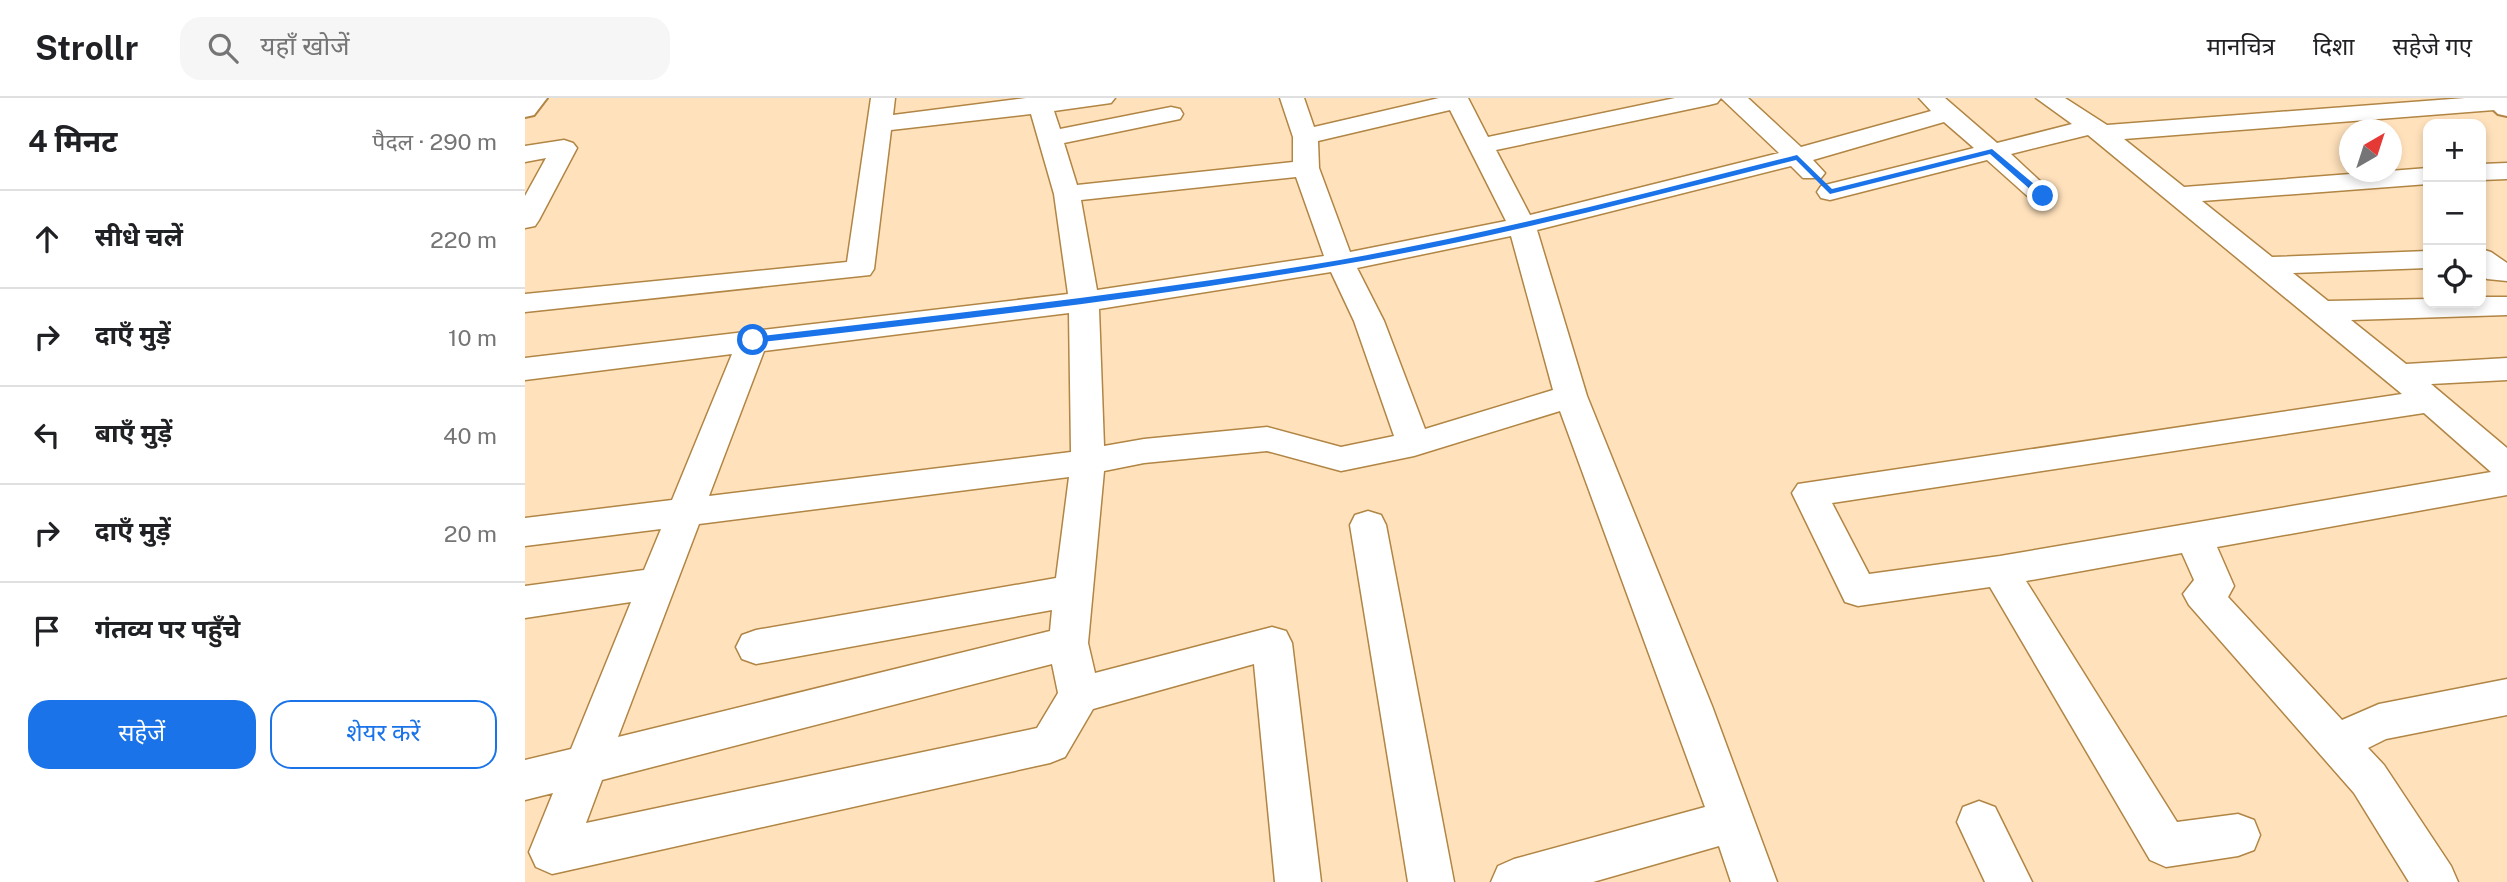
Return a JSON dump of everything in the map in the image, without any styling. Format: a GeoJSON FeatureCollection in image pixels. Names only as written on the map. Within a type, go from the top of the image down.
{"type":"FeatureCollection","features":[{"type":"Feature","properties":{"kind":"street"},"geometry":{"type":"LineString","coordinates":[[525,109],[534,98]]}},
{"type":"Feature","properties":{"kind":"street"},"geometry":{"type":"LineString","coordinates":[[1043,114],[1103,98]]}},
{"type":"Feature","properties":{"kind":"street"},"geometry":{"type":"LineString","coordinates":[[1292,98],[1305,136],[1306,168],[1340,262],[1369,321],[1414,444]]}},
{"type":"Feature","properties":{"kind":"street"},"geometry":{"type":"LineString","coordinates":[[1481,146],[1709,98]]}},
{"type":"Feature","properties":{"kind":"street"},"geometry":{"type":"LineString","coordinates":[[1733,98],[1769,128],[1849,212]]}},
{"type":"Feature","properties":{"kind":"street"},"geometry":{"type":"LineString","coordinates":[[2048,98],[2097,129],[2431,401],[2507,467]]}},
{"type":"Feature","properties":{"kind":"street"},"geometry":{"type":"LineString","coordinates":[[1305,136],[1457,100],[1522,226],[1571,396],[1754,882]]}},
{"type":"Feature","properties":{"kind":"street"},"geometry":{"type":"LineString","coordinates":[[1830,192],[1992,151],[2097,129],[2502,103]]}},
{"type":"Feature","properties":{"kind":"street"},"geometry":{"type":"LineString","coordinates":[[525,369],[1084,302],[1340,262],[1522,226],[1797,158],[1940,106],[2043,196]]}},
{"type":"Feature","properties":{"kind":"street"},"geometry":{"type":"LineString","coordinates":[[525,303],[860,270],[881,111],[1171,114]]}},
{"type":"Feature","properties":{"kind":"street"},"geometry":{"type":"LineString","coordinates":[[753,340],[552,852],[1050,744],[1079,695],[1068,643],[1088,462],[1084,302],[1067,194],[1043,114]]}},
{"type":"Feature","properties":{"kind":"street"},"geometry":{"type":"LineString","coordinates":[[525,154],[563,148],[525,220]]}},
{"type":"Feature","properties":{"kind":"street"},"geometry":{"type":"LineString","coordinates":[[1067,194],[1306,168]]}},
{"type":"Feature","properties":{"kind":"street"},"geometry":{"type":"LineString","coordinates":[[2486,172],[2507,170]]}},
{"type":"Feature","properties":{"kind":"street"},"geometry":{"type":"LineString","coordinates":[[2178,195],[2423,176]]}},
{"type":"Feature","properties":{"kind":"street"},"geometry":{"type":"LineString","coordinates":[[2265,266],[2423,259]]}},
{"type":"Feature","properties":{"kind":"street"},"geometry":{"type":"LineString","coordinates":[[2486,263],[2497,273],[2507,272]]}},
{"type":"Feature","properties":{"kind":"street"},"geometry":{"type":"LineString","coordinates":[[2320,312],[2507,306]]}},
{"type":"Feature","properties":{"kind":"street"},"geometry":{"type":"LineString","coordinates":[[2399,375],[2507,369]]}},
{"type":"Feature","properties":{"kind":"street"},"geometry":{"type":"LineString","coordinates":[[525,532],[1088,462],[1144,451],[1267,439],[1341,459],[1414,444],[1571,396]]}},
{"type":"Feature","properties":{"kind":"street"},"geometry":{"type":"LineString","coordinates":[[2431,401],[1811,493],[1858,591],[2000,571],[2507,482]]}},
{"type":"Feature","properties":{"kind":"street"},"geometry":{"type":"LineString","coordinates":[[1368,525],[1431,882]]}},
{"type":"Feature","properties":{"kind":"street"},"geometry":{"type":"LineString","coordinates":[[2194,537],[2215,586],[2202,594],[2368,779],[2435,882]]}},
{"type":"Feature","properties":{"kind":"street"},"geometry":{"type":"LineString","coordinates":[[2000,571],[2166,845],[2238,835]]}},
{"type":"Feature","properties":{"kind":"street"},"geometry":{"type":"LineString","coordinates":[[525,602],[658,583]]}},
{"type":"Feature","properties":{"kind":"street"},"geometry":{"type":"LineString","coordinates":[[756,647],[1072,591]]}},
{"type":"Feature","properties":{"kind":"street"},"geometry":{"type":"LineString","coordinates":[[525,780],[1068,643]]}},
{"type":"Feature","properties":{"kind":"street"},"geometry":{"type":"LineString","coordinates":[[1079,695],[1272,643],[1298,882]]}},
{"type":"Feature","properties":{"kind":"street"},"geometry":{"type":"LineString","coordinates":[[2336,743],[2379,722],[2507,697]]}},
{"type":"Feature","properties":{"kind":"street"},"geometry":{"type":"LineString","coordinates":[[1514,882],[1733,821]]}},
{"type":"Feature","properties":{"kind":"street"},"geometry":{"type":"LineString","coordinates":[[1979,822],[2009,882]]}},
{"type":"Feature","properties":{"kind":"route"},"geometry":{"type":"LineString","coordinates":[[753,340],[1084,302],[1340,262],[1522,226],[1797,158],[1830,192],[1992,151],[2043,196]]}}]}
